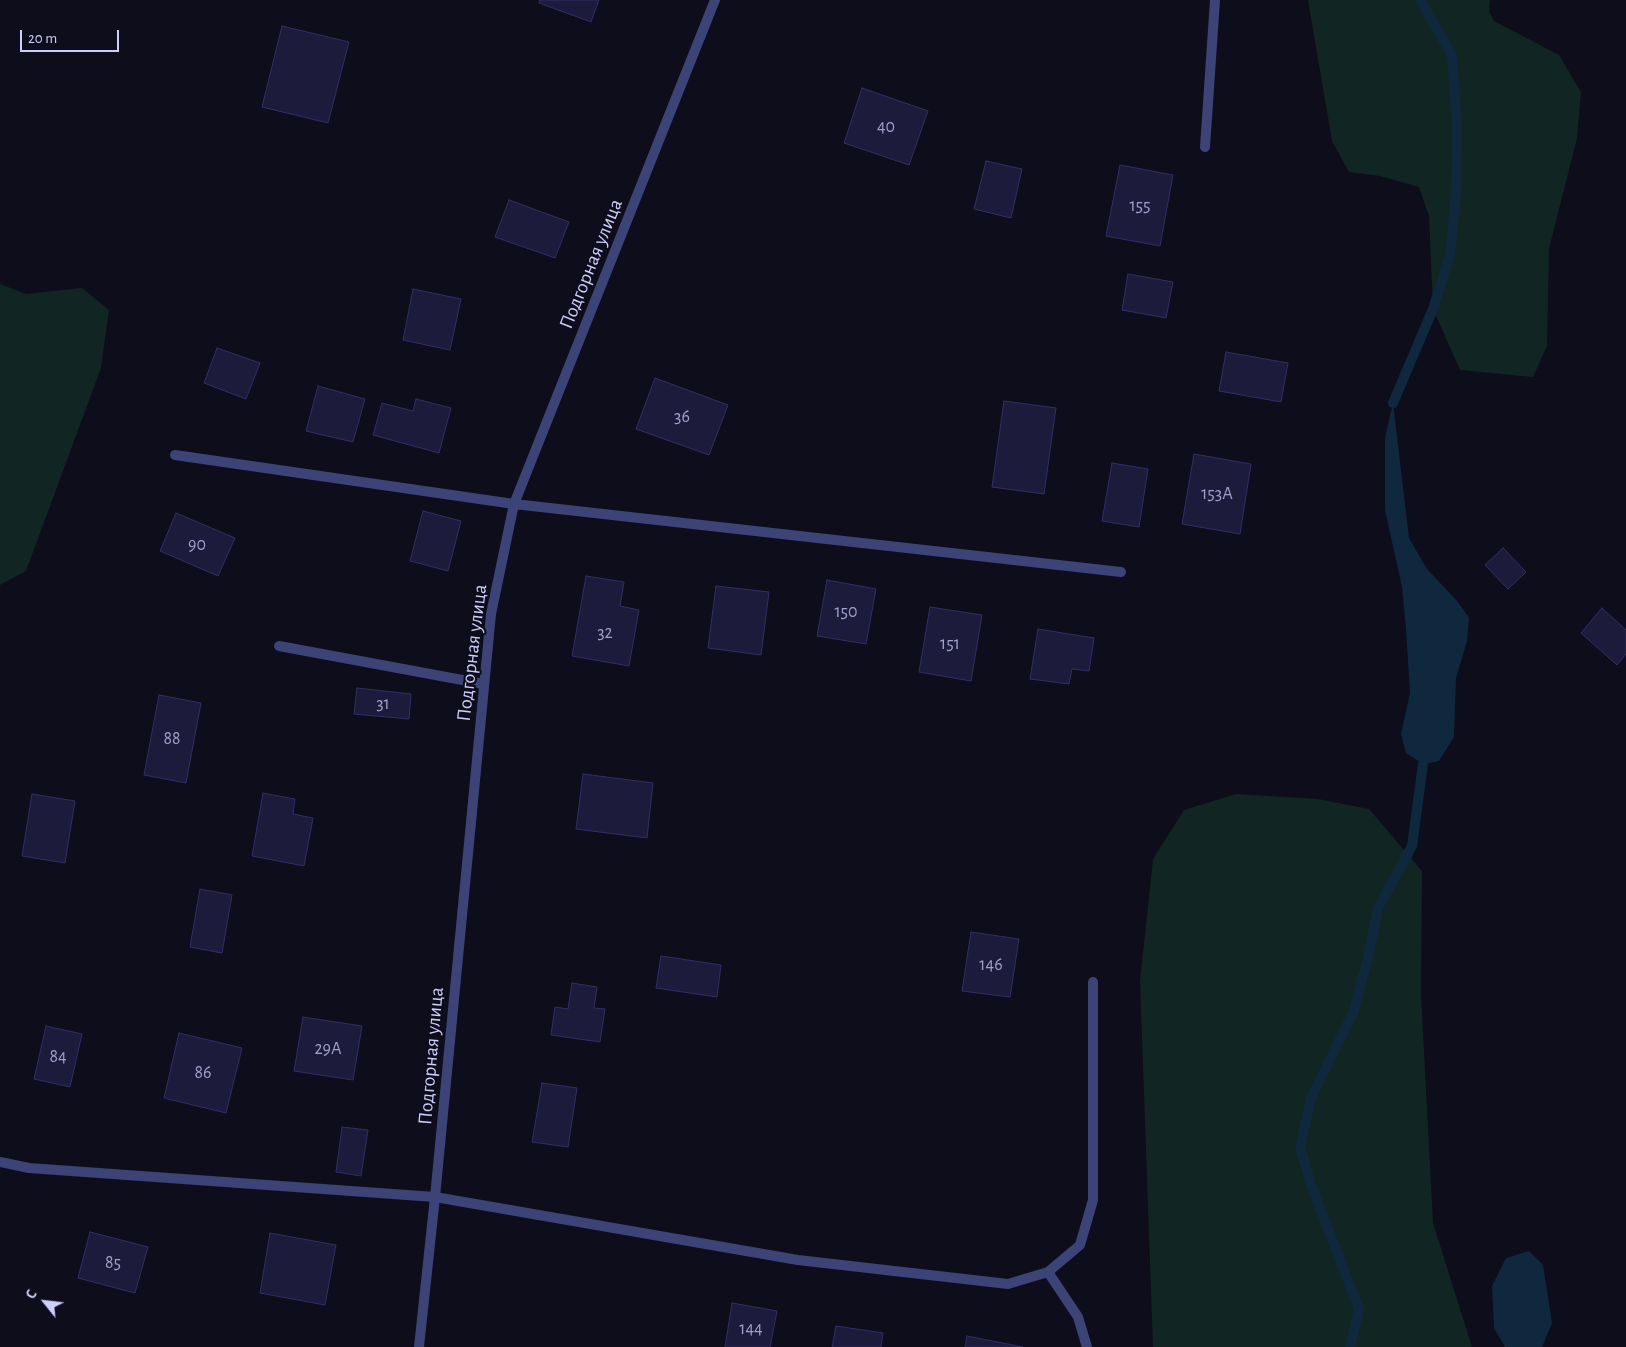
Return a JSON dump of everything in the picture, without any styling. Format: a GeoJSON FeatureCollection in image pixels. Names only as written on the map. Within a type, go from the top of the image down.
{"type":"FeatureCollection","features":[{"type":"Feature","properties":{"kind":"street","name":"Подгорная улица"},"geometry":{"type":"LineString","coordinates":[[419,1347],[491,614],[514,504],[715,0]]}},
{"type":"Feature","properties":{"kind":"street"},"geometry":{"type":"LineString","coordinates":[[1204,147],[1215,0]]}},
{"type":"Feature","properties":{"kind":"street"},"geometry":{"type":"LineString","coordinates":[[176,455],[514,504],[1121,572]]}},
{"type":"Feature","properties":{"kind":"street"},"geometry":{"type":"LineString","coordinates":[[279,646],[484,684]]}},
{"type":"Feature","properties":{"kind":"street"},"geometry":{"type":"LineString","coordinates":[[0,1162],[30,1168],[435,1197],[798,1260],[1008,1284],[1048,1272],[1080,1245],[1093,1200],[1093,982]]}},
{"type":"Feature","properties":{"kind":"street"},"geometry":{"type":"LineString","coordinates":[[1048,1272],[1078,1317],[1087,1347]]}},
{"type":"Feature","properties":{"kind":"green space"},"geometry":{"type":"Polygon","coordinates":[[[1308,0],[1490,0],[1489,11],[1494,21],[1559,55],[1581,92],[1577,138],[1549,249],[1547,346],[1533,377],[1460,370],[1433,309],[1429,216],[1419,187],[1380,176],[1349,172],[1332,141],[1308,0]]]}},
{"type":"Feature","properties":{"kind":"green space"},"geometry":{"type":"Polygon","coordinates":[[[0,284],[26,294],[82,288],[109,310],[101,368],[26,571],[0,585],[0,284]]]}},
{"type":"Feature","properties":{"kind":"green space"},"geometry":{"type":"Polygon","coordinates":[[[1236,794],[1318,799],[1369,809],[1422,871],[1421,995],[1433,1223],[1472,1347],[1153,1347],[1140,981],[1153,859],[1184,810],[1236,794]]]}},
{"type":"Feature","properties":{"kind":"water"},"geometry":{"type":"Polygon","coordinates":[[[1393,403],[1409,538],[1427,569],[1458,602],[1469,618],[1467,641],[1456,678],[1454,737],[1439,761],[1423,764],[1406,753],[1401,734],[1410,693],[1406,629],[1402,587],[1385,510],[1385,438],[1393,403]]]}},
{"type":"Feature","properties":{"kind":"water"},"geometry":{"type":"Polygon","coordinates":[[[1529,1251],[1543,1265],[1552,1323],[1542,1347],[1505,1347],[1494,1328],[1492,1286],[1506,1258],[1529,1251]]]}},
{"type":"Feature","properties":{"kind":"building"},"geometry":{"type":"Polygon","coordinates":[[[540,0],[599,0],[591,22],[539,3],[540,0]]]}},
{"type":"Feature","properties":{"kind":"building"},"geometry":{"type":"Polygon","coordinates":[[[282,26],[349,42],[328,123],[262,107],[282,26]]]}},
{"type":"Feature","properties":{"kind":"building"},"geometry":{"type":"Polygon","coordinates":[[[862,88],[928,111],[909,165],[844,143],[862,88]]]}},
{"type":"Feature","properties":{"kind":"building"},"geometry":{"type":"Polygon","coordinates":[[[986,161],[1022,169],[1011,218],[974,209],[986,161]]]}},
{"type":"Feature","properties":{"kind":"building"},"geometry":{"type":"Polygon","coordinates":[[[1120,165],[1173,175],[1160,246],[1106,236],[1120,165]]]}},
{"type":"Feature","properties":{"kind":"building"},"geometry":{"type":"Polygon","coordinates":[[[509,200],[569,222],[555,258],[495,237],[509,200]]]}},
{"type":"Feature","properties":{"kind":"building"},"geometry":{"type":"Polygon","coordinates":[[[1128,274],[1173,282],[1166,318],[1122,310],[1128,274]]]}},
{"type":"Feature","properties":{"kind":"building"},"geometry":{"type":"Polygon","coordinates":[[[413,289],[461,299],[450,350],[403,340],[413,289]]]}},
{"type":"Feature","properties":{"kind":"building"},"geometry":{"type":"Polygon","coordinates":[[[217,348],[260,363],[246,399],[204,383],[217,348]]]}},
{"type":"Feature","properties":{"kind":"building"},"geometry":{"type":"Polygon","coordinates":[[[1226,352],[1288,363],[1281,402],[1219,391],[1226,352]]]}},
{"type":"Feature","properties":{"kind":"building"},"geometry":{"type":"Polygon","coordinates":[[[655,378],[728,405],[709,455],[636,429],[655,378]]]}},
{"type":"Feature","properties":{"kind":"building"},"geometry":{"type":"Polygon","coordinates":[[[318,386],[365,399],[353,442],[306,431],[318,386]]]}},
{"type":"Feature","properties":{"kind":"building"},"geometry":{"type":"Polygon","coordinates":[[[416,399],[451,408],[439,453],[373,435],[382,403],[413,411],[416,399]]]}},
{"type":"Feature","properties":{"kind":"building"},"geometry":{"type":"Polygon","coordinates":[[[1004,401],[1056,408],[1044,494],[992,487],[1004,401]]]}},
{"type":"Feature","properties":{"kind":"building"},"geometry":{"type":"Polygon","coordinates":[[[1194,454],[1251,464],[1240,534],[1182,524],[1194,454]]]}},
{"type":"Feature","properties":{"kind":"building"},"geometry":{"type":"Polygon","coordinates":[[[1112,463],[1148,469],[1139,527],[1102,521],[1112,463]]]}},
{"type":"Feature","properties":{"kind":"building"},"geometry":{"type":"Polygon","coordinates":[[[423,511],[461,521],[448,571],[410,561],[423,511]]]}},
{"type":"Feature","properties":{"kind":"building"},"geometry":{"type":"Polygon","coordinates":[[[176,513],[235,538],[218,576],[160,551],[176,513]]]}},
{"type":"Feature","properties":{"kind":"building"},"geometry":{"type":"Polygon","coordinates":[[[1503,548],[1526,572],[1508,589],[1485,565],[1503,548]]]}},
{"type":"Feature","properties":{"kind":"building"},"geometry":{"type":"Polygon","coordinates":[[[586,576],[624,582],[620,606],[639,610],[629,666],[572,656],[586,576]]]}},
{"type":"Feature","properties":{"kind":"building"},"geometry":{"type":"Polygon","coordinates":[[[827,580],[876,589],[866,644],[817,636],[827,580]]]}},
{"type":"Feature","properties":{"kind":"building"},"geometry":{"type":"Polygon","coordinates":[[[716,586],[769,592],[761,655],[708,648],[716,586]]]}},
{"type":"Feature","properties":{"kind":"building"},"geometry":{"type":"Polygon","coordinates":[[[930,607],[982,615],[971,681],[919,672],[930,607]]]}},
{"type":"Feature","properties":{"kind":"building"},"geometry":{"type":"Polygon","coordinates":[[[1602,608],[1626,630],[1626,654],[1617,665],[1581,633],[1602,608]]]}},
{"type":"Feature","properties":{"kind":"building"},"geometry":{"type":"Polygon","coordinates":[[[1038,629],[1094,638],[1089,671],[1072,669],[1069,684],[1030,679],[1038,629]]]}},
{"type":"Feature","properties":{"kind":"building"},"geometry":{"type":"Polygon","coordinates":[[[357,688],[411,694],[409,719],[354,714],[357,688]]]}},
{"type":"Feature","properties":{"kind":"building"},"geometry":{"type":"Polygon","coordinates":[[[159,695],[201,703],[186,783],[144,775],[159,695]]]}},
{"type":"Feature","properties":{"kind":"building"},"geometry":{"type":"Polygon","coordinates":[[[583,774],[653,783],[647,838],[576,829],[583,774]]]}},
{"type":"Feature","properties":{"kind":"building"},"geometry":{"type":"Polygon","coordinates":[[[263,793],[295,799],[293,814],[313,818],[304,866],[252,856],[263,793]]]}},
{"type":"Feature","properties":{"kind":"building"},"geometry":{"type":"Polygon","coordinates":[[[32,794],[75,801],[65,863],[22,856],[32,794]]]}},
{"type":"Feature","properties":{"kind":"building"},"geometry":{"type":"Polygon","coordinates":[[[200,889],[232,895],[222,953],[190,947],[200,889]]]}},
{"type":"Feature","properties":{"kind":"building"},"geometry":{"type":"Polygon","coordinates":[[[971,932],[1019,939],[1010,997],[962,991],[971,932]]]}},
{"type":"Feature","properties":{"kind":"building"},"geometry":{"type":"Polygon","coordinates":[[[661,956],[721,965],[717,997],[656,988],[661,956]]]}},
{"type":"Feature","properties":{"kind":"building"},"geometry":{"type":"Polygon","coordinates":[[[572,983],[597,987],[594,1008],[605,1009],[600,1042],[551,1035],[555,1007],[568,1009],[572,983]]]}},
{"type":"Feature","properties":{"kind":"building"},"geometry":{"type":"Polygon","coordinates":[[[303,1017],[362,1026],[353,1080],[294,1071],[303,1017]]]}},
{"type":"Feature","properties":{"kind":"building"},"geometry":{"type":"Polygon","coordinates":[[[46,1026],[82,1034],[70,1087],[34,1079],[46,1026]]]}},
{"type":"Feature","properties":{"kind":"building"},"geometry":{"type":"Polygon","coordinates":[[[179,1033],[242,1048],[226,1113],[164,1098],[179,1033]]]}},
{"type":"Feature","properties":{"kind":"building"},"geometry":{"type":"Polygon","coordinates":[[[542,1083],[577,1088],[568,1147],[532,1142],[542,1083]]]}},
{"type":"Feature","properties":{"kind":"building"},"geometry":{"type":"Polygon","coordinates":[[[342,1127],[368,1130],[361,1176],[336,1172],[342,1127]]]}},
{"type":"Feature","properties":{"kind":"building"},"geometry":{"type":"Polygon","coordinates":[[[90,1232],[148,1247],[135,1293],[78,1278],[90,1232]]]}},
{"type":"Feature","properties":{"kind":"building"},"geometry":{"type":"Polygon","coordinates":[[[270,1233],[336,1245],[325,1305],[260,1293],[270,1233]]]}},
{"type":"Feature","properties":{"kind":"building"},"geometry":{"type":"Polygon","coordinates":[[[732,1303],[777,1311],[770,1347],[725,1347],[732,1303]]]}},
{"type":"Feature","properties":{"kind":"building"},"geometry":{"type":"Polygon","coordinates":[[[836,1326],[883,1333],[881,1347],[832,1347],[836,1326]]]}},
{"type":"Feature","properties":{"kind":"building"},"geometry":{"type":"Polygon","coordinates":[[[967,1336],[1023,1347],[965,1347],[967,1336]]]}},
{"type":"Feature","properties":{"kind":"waterway"},"geometry":{"type":"LineString","coordinates":[[1393,403],[1433,309],[1450,255],[1456,193],[1457,128],[1452,55],[1420,0]]}},
{"type":"Feature","properties":{"kind":"waterway"},"geometry":{"type":"LineString","coordinates":[[1350,1347],[1359,1309],[1311,1185],[1300,1147],[1311,1098],[1353,1013],[1368,958],[1378,908],[1412,846],[1423,764]]}}]}
